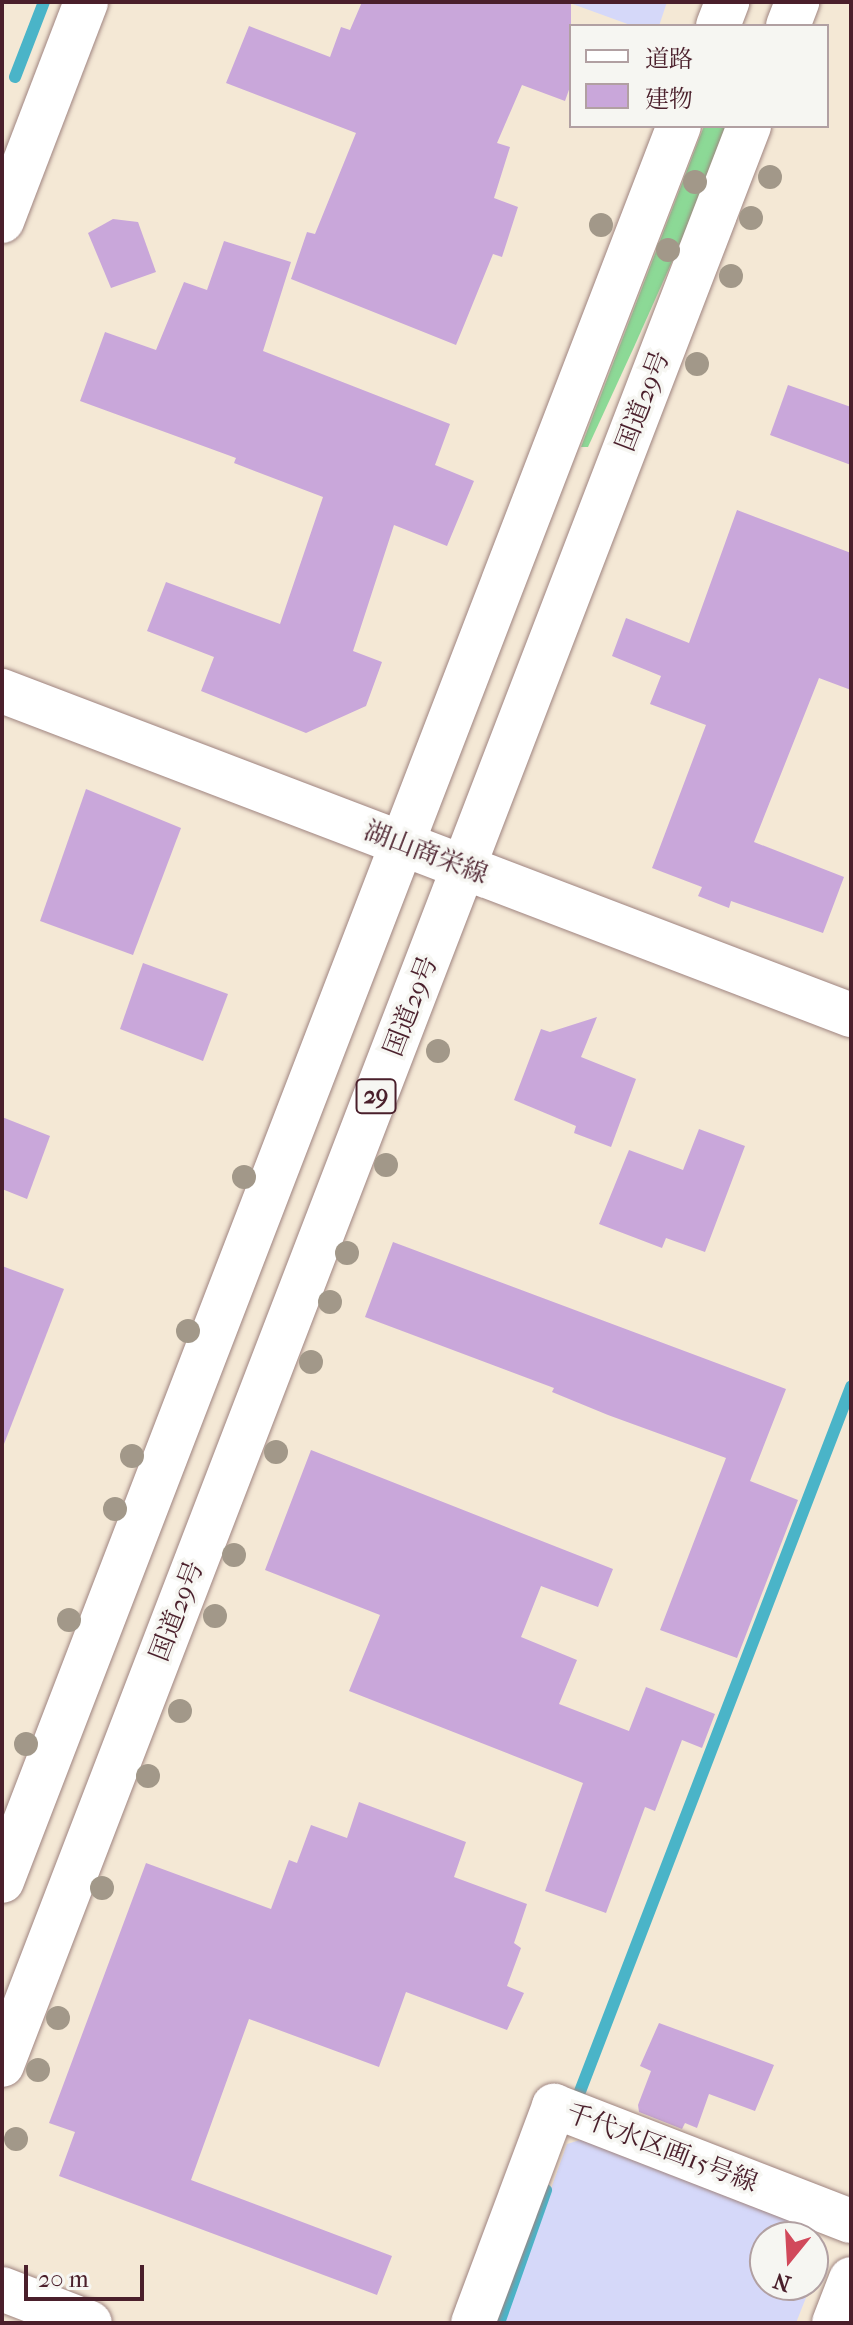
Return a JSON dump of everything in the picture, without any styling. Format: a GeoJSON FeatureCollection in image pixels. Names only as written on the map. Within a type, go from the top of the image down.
{"type":"FeatureCollection","features":[{"type":"Feature","properties":{"kind":"main road"},"geometry":{"type":"LineString","coordinates":[[2,221],[86,2]]}},
{"type":"Feature","properties":{"kind":"main road"},"geometry":{"type":"LineString","coordinates":[[719,24],[727,2]]}},
{"type":"Feature","properties":{"kind":"main road"},"geometry":{"type":"LineString","coordinates":[[789,24],[797,2]]}},
{"type":"Feature","properties":{"kind":"main road","name":"29"},"geometry":{"type":"LineString","coordinates":[[2,1881],[678,128]]}},
{"type":"Feature","properties":{"kind":"main road","name":"国道29号"},"geometry":{"type":"LineString","coordinates":[[2,2065],[748,128]]}},
{"type":"Feature","properties":{"kind":"main road","name":"湖山商栄線"},"geometry":{"type":"LineString","coordinates":[[2,691],[851,1015]]}},
{"type":"Feature","properties":{"kind":"main road","name":"千代水区画15号線"},"geometry":{"type":"LineString","coordinates":[[473,2323],[554,2106],[851,2221]]}},
{"type":"Feature","properties":{"kind":"main road"},"geometry":{"type":"LineString","coordinates":[[834,2323],[851,2279]]}},
{"type":"Feature","properties":{"kind":"main road"},"geometry":{"type":"LineString","coordinates":[[2,2289],[90,2323]]}},
{"type":"Feature","properties":{"kind":"shaded area"},"geometry":{"type":"Polygon","coordinates":[[[567,2],[667,2],[660,24],[628,24],[567,2]]]}},
{"type":"Feature","properties":{"kind":"shaded area"},"geometry":{"type":"Polygon","coordinates":[[[583,2139],[793,2221],[749,2221],[749,2301],[805,2301],[796,2323],[503,2323],[567,2144],[583,2139]]]}},
{"type":"Feature","properties":{"kind":"green space"},"geometry":{"type":"Polygon","coordinates":[[[703,128],[725,128],[687,228],[634,347],[588,447],[581,447],[703,128]]]}},
{"type":"Feature","properties":{"kind":"building"},"geometry":{"type":"Polygon","coordinates":[[[362,2],[571,2],[569,90],[565,101],[522,85],[497,143],[510,147],[494,198],[518,207],[502,257],[493,254],[456,345],[291,279],[307,232],[315,234],[356,133],[226,83],[249,26],[330,57],[341,27],[350,30],[362,2]]]}},
{"type":"Feature","properties":{"kind":"building"},"geometry":{"type":"Polygon","coordinates":[[[113,219],[138,222],[156,272],[111,288],[88,233],[113,219]]]}},
{"type":"Feature","properties":{"kind":"building"},"geometry":{"type":"Polygon","coordinates":[[[224,241],[291,262],[263,351],[450,424],[435,465],[474,481],[447,546],[394,525],[353,651],[382,662],[366,706],[306,733],[201,691],[214,657],[147,631],[166,582],[280,624],[323,497],[234,463],[236,458],[80,401],[105,332],[156,350],[184,282],[207,290],[224,241]]]}},
{"type":"Feature","properties":{"kind":"building"},"geometry":{"type":"Polygon","coordinates":[[[788,385],[851,407],[851,465],[770,435],[788,385]]]}},
{"type":"Feature","properties":{"kind":"building"},"geometry":{"type":"Polygon","coordinates":[[[737,510],[851,553],[851,690],[819,678],[754,842],[844,877],[823,933],[731,901],[729,908],[698,896],[702,887],[652,868],[706,725],[650,704],[661,676],[612,656],[626,618],[689,643],[737,510]]]}},
{"type":"Feature","properties":{"kind":"building"},"geometry":{"type":"Polygon","coordinates":[[[86,789],[181,828],[133,955],[40,921],[86,789]]]}},
{"type":"Feature","properties":{"kind":"building"},"geometry":{"type":"Polygon","coordinates":[[[143,963],[228,994],[203,1061],[120,1029],[143,963]]]}},
{"type":"Feature","properties":{"kind":"building"},"geometry":{"type":"Polygon","coordinates":[[[597,1017],[581,1057],[636,1079],[611,1147],[574,1133],[576,1126],[514,1100],[541,1029],[550,1032],[597,1017]]]}},
{"type":"Feature","properties":{"kind":"building"},"geometry":{"type":"Polygon","coordinates":[[[2,1117],[50,1136],[27,1199],[2,1189],[2,1117]]]}},
{"type":"Feature","properties":{"kind":"building"},"geometry":{"type":"Polygon","coordinates":[[[699,1129],[745,1146],[705,1252],[666,1238],[662,1248],[599,1224],[629,1150],[683,1170],[699,1129]]]}},
{"type":"Feature","properties":{"kind":"building"},"geometry":{"type":"Polygon","coordinates":[[[393,1242],[786,1389],[750,1481],[798,1500],[737,1658],[660,1630],[726,1458],[608,1415],[552,1392],[554,1388],[365,1317],[393,1242]]]}},
{"type":"Feature","properties":{"kind":"building"},"geometry":{"type":"Polygon","coordinates":[[[2,1266],[64,1289],[4,1444],[2,1444],[2,1266]]]}},
{"type":"Feature","properties":{"kind":"building"},"geometry":{"type":"Polygon","coordinates":[[[311,1450],[613,1569],[598,1607],[541,1586],[521,1637],[577,1660],[559,1704],[629,1731],[646,1687],[715,1714],[702,1748],[682,1740],[655,1811],[645,1807],[606,1913],[545,1891],[583,1783],[349,1691],[380,1615],[265,1570],[311,1450]]]}},
{"type":"Feature","properties":{"kind":"building"},"geometry":{"type":"Polygon","coordinates":[[[359,1802],[466,1842],[454,1877],[527,1904],[514,1943],[521,1948],[507,1986],[524,1993],[507,2030],[406,1992],[379,2067],[249,2019],[191,2180],[392,2256],[377,2295],[59,2176],[75,2132],[49,2123],[146,1863],[271,1909],[289,1860],[297,1863],[311,1825],[347,1838],[359,1802]]]}},
{"type":"Feature","properties":{"kind":"building"},"geometry":{"type":"Polygon","coordinates":[[[659,2023],[774,2065],[755,2111],[709,2094],[697,2128],[685,2123],[682,2129],[639,2112],[638,2105],[651,2071],[640,2066],[659,2023]]]}},
{"type":"Feature","properties":{"kind":"waterway"},"geometry":{"type":"LineString","coordinates":[[15,77],[44,2]]}},
{"type":"Feature","properties":{"kind":"waterway"},"geometry":{"type":"LineString","coordinates":[[579,2094],[851,1387]]}},
{"type":"Feature","properties":{"kind":"waterway"},"geometry":{"type":"LineString","coordinates":[[499,2323],[546,2190]]}}]}
